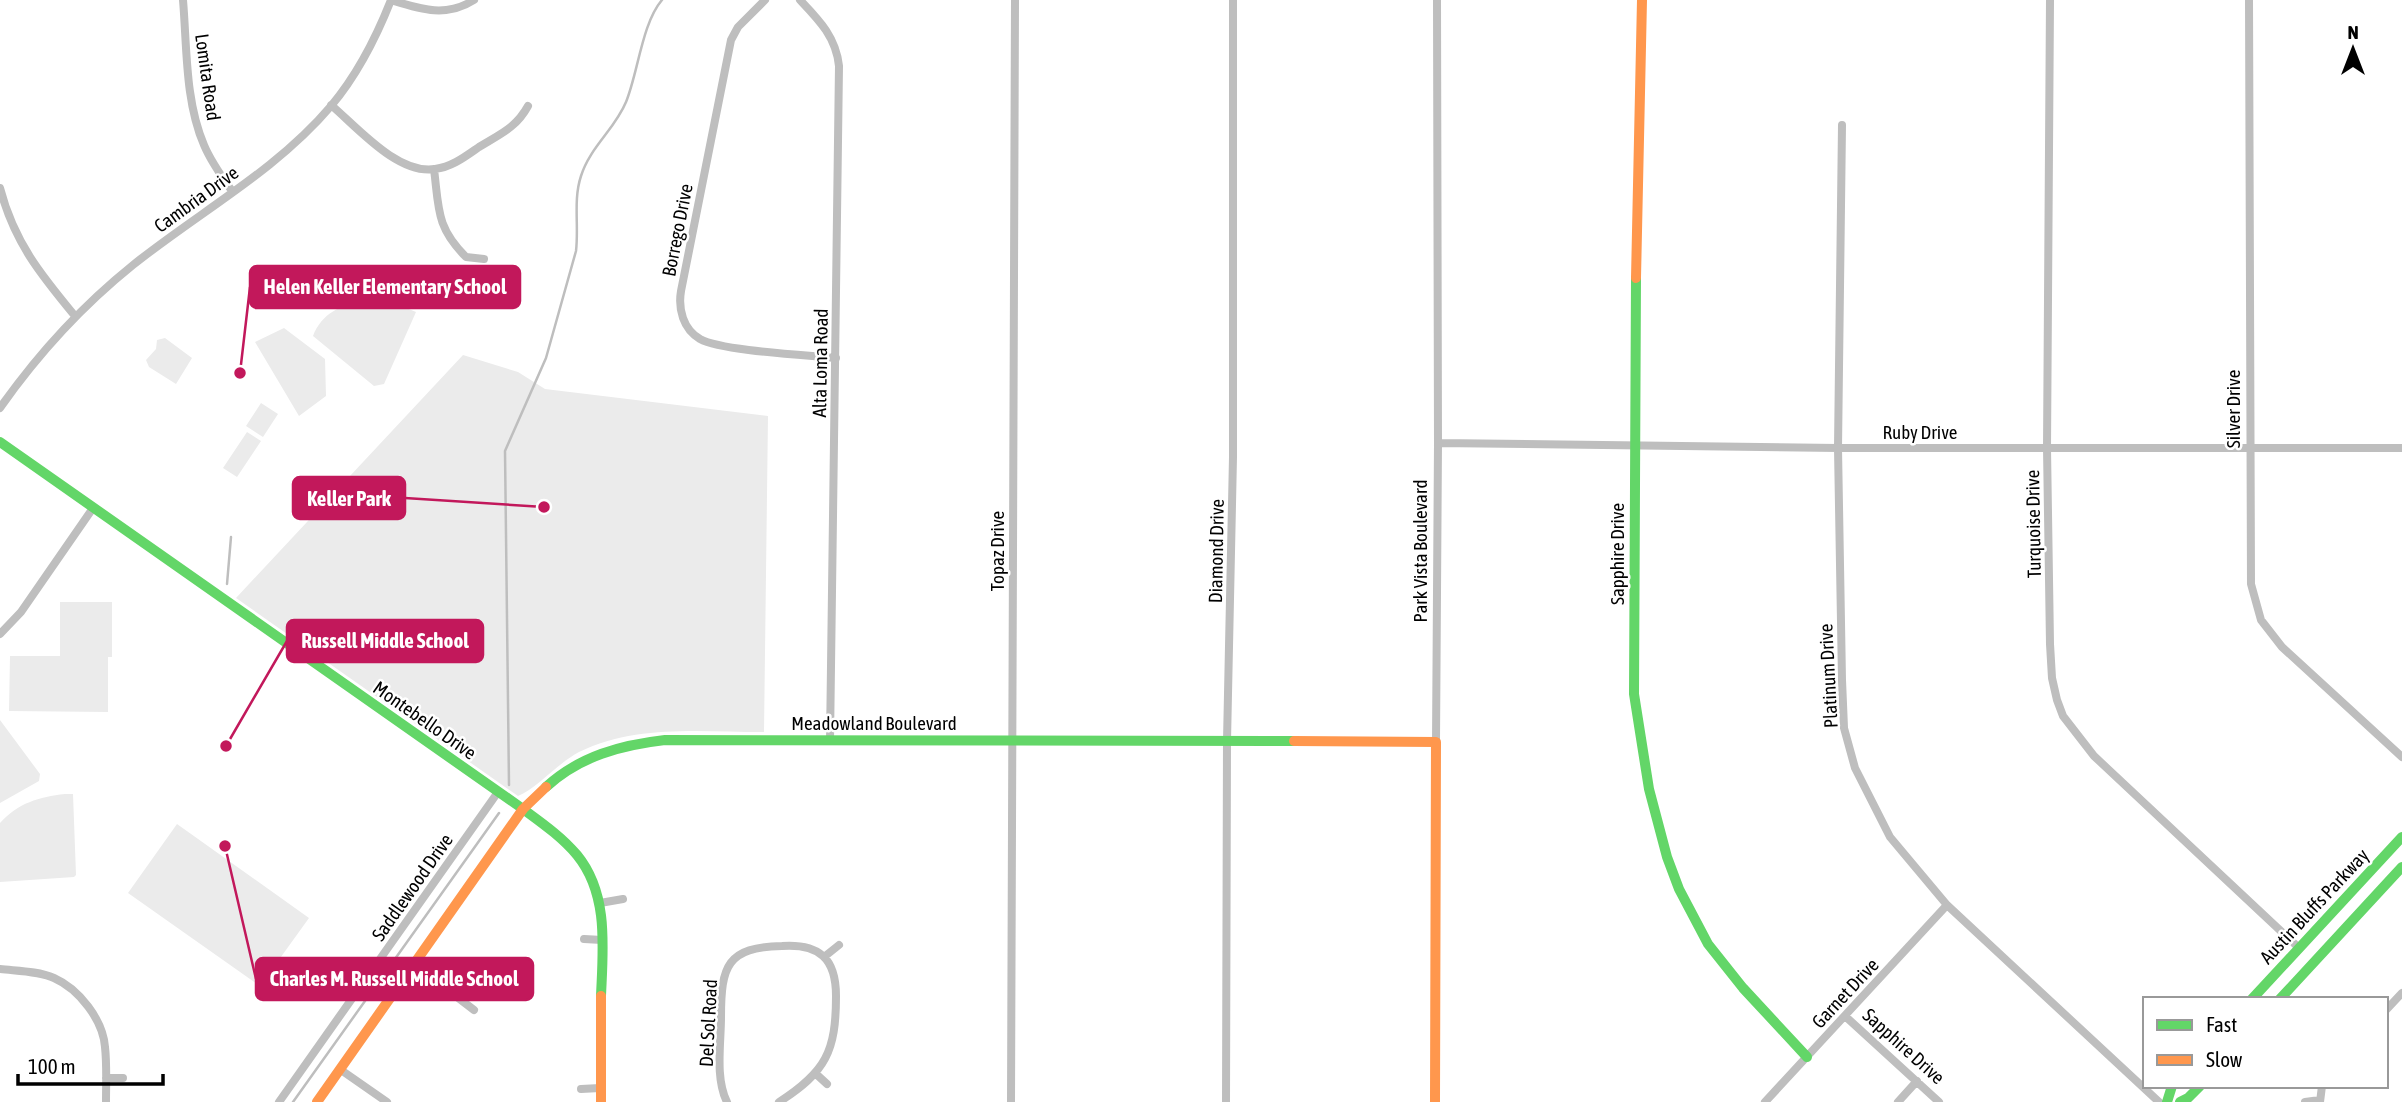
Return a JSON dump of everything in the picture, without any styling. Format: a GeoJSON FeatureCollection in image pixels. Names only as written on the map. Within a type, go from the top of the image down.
{"type":"FeatureCollection","features":[{"type":"Feature","properties":{"kind":"street","name":"Lomita Road"},"geometry":{"type":"LineString","coordinates":[[183,0],[198,128],[211,159],[232,191]]}},
{"type":"Feature","properties":{"kind":"street","name":"Cambria Drive"},"geometry":{"type":"LineString","coordinates":[[0,408],[20,379],[75,316],[135,263],[286,150],[331,105],[366,56],[391,0]]}},
{"type":"Feature","properties":{"kind":"street"},"geometry":{"type":"LineString","coordinates":[[391,0],[436,12],[456,10],[474,0]]}},
{"type":"Feature","properties":{"kind":"street","name":"Borrego Drive"},"geometry":{"type":"LineString","coordinates":[[765,0],[738,27],[731,40],[681,291],[680,311],[692,332],[711,343],[835,358]]}},
{"type":"Feature","properties":{"kind":"street","name":"Alta Loma Road"},"geometry":{"type":"LineString","coordinates":[[800,0],[829,33],[838,54],[839,66],[831,741]]}},
{"type":"Feature","properties":{"kind":"street","name":"Topaz Drive"},"geometry":{"type":"LineString","coordinates":[[1010,1102],[1015,0]]}},
{"type":"Feature","properties":{"kind":"street","name":"Diamond Drive"},"geometry":{"type":"LineString","coordinates":[[1226,1102],[1227,741],[1233,457],[1233,0]]}},
{"type":"Feature","properties":{"kind":"street","name":"Park Vista Boulevard"},"geometry":{"type":"LineString","coordinates":[[1435,1102],[1437,0]]}},
{"type":"Feature","properties":{"kind":"street","name":"Sapphire Drive"},"geometry":{"type":"LineString","coordinates":[[1642,0],[1635,446],[1634,694],[1638,743],[1665,846],[1687,904],[1707,943],[1807,1058]]}},
{"type":"Feature","properties":{"kind":"street","name":"Turquoise Drive"},"geometry":{"type":"LineString","coordinates":[[2050,0],[2047,448],[2052,678],[2063,716],[2094,755],[2299,948]]}},
{"type":"Feature","properties":{"kind":"street","name":"Silver Drive"},"geometry":{"type":"LineString","coordinates":[[2249,0],[2251,584],[2261,620],[2282,647],[2402,757]]}},
{"type":"Feature","properties":{"kind":"street"},"geometry":{"type":"LineString","coordinates":[[331,105],[400,163],[416,168],[434,169],[454,163],[519,122],[528,106]]}},
{"type":"Feature","properties":{"kind":"street","name":"Platinum Drive"},"geometry":{"type":"LineString","coordinates":[[1842,125],[1838,448],[1842,680],[1847,741],[1855,768],[1882,824],[1906,858],[1947,905],[2143,1087]]}},
{"type":"Feature","properties":{"kind":"street"},"geometry":{"type":"LineString","coordinates":[[434,169],[442,225],[446,233],[466,257],[484,258]]}},
{"type":"Feature","properties":{"kind":"street"},"geometry":{"type":"LineString","coordinates":[[0,188],[11,223],[26,253],[75,316]]}},
{"type":"Feature","properties":{"kind":"street","name":"Montebello Drive"},"geometry":{"type":"LineString","coordinates":[[0,442],[523,809],[551,830],[582,861],[591,875],[600,903],[601,1102]]}},
{"type":"Feature","properties":{"kind":"street","name":"Ruby Drive"},"geometry":{"type":"LineString","coordinates":[[1438,443],[1838,448],[2402,448]]}},
{"type":"Feature","properties":{"kind":"street"},"geometry":{"type":"LineString","coordinates":[[0,634],[21,612],[93,508]]}},
{"type":"Feature","properties":{"kind":"street","name":"Meadowland Boulevard"},"geometry":{"type":"LineString","coordinates":[[317,1102],[523,809],[562,774],[581,762],[621,745],[662,740],[1436,743]]}},
{"type":"Feature","properties":{"kind":"street","name":"Saddlewood Drive"},"geometry":{"type":"LineString","coordinates":[[279,1102],[499,792]]}},
{"type":"Feature","properties":{"kind":"street","name":"Austin Bluffs Parkway"},"geometry":{"type":"LineString","coordinates":[[2254,997],[2402,837]]}},
{"type":"Feature","properties":{"kind":"street","name":"Austin Bluffs Parkway"},"geometry":{"type":"LineString","coordinates":[[2282,997],[2402,867]]}},
{"type":"Feature","properties":{"kind":"street"},"geometry":{"type":"LineString","coordinates":[[600,903],[623,899]]}},
{"type":"Feature","properties":{"kind":"street","name":"Garnet Drive"},"geometry":{"type":"LineString","coordinates":[[1765,1102],[1947,905]]}},
{"type":"Feature","properties":{"kind":"street"},"geometry":{"type":"LineString","coordinates":[[584,939],[602,940]]}},
{"type":"Feature","properties":{"kind":"street"},"geometry":{"type":"LineString","coordinates":[[779,1102],[805,1084],[828,1054],[836,1023],[834,975],[824,957],[839,945]]}},
{"type":"Feature","properties":{"kind":"street","name":"Del Sol Road"},"geometry":{"type":"LineString","coordinates":[[727,1102],[721,1079],[721,992],[726,969],[741,954],[762,946],[807,947],[824,957]]}},
{"type":"Feature","properties":{"kind":"street"},"geometry":{"type":"LineString","coordinates":[[414,964],[474,1010]]}},
{"type":"Feature","properties":{"kind":"street"},"geometry":{"type":"LineString","coordinates":[[0,969],[53,977],[84,1003],[103,1034],[106,1102]]}},
{"type":"Feature","properties":{"kind":"street"},"geometry":{"type":"LineString","coordinates":[[2388,1008],[2402,993]]}},
{"type":"Feature","properties":{"kind":"street","name":"Sapphire Drive"},"geometry":{"type":"LineString","coordinates":[[1845,1016],[1939,1102]]}},
{"type":"Feature","properties":{"kind":"street"},"geometry":{"type":"LineString","coordinates":[[341,1070],[387,1102]]}},
{"type":"Feature","properties":{"kind":"street"},"geometry":{"type":"LineString","coordinates":[[815,1073],[827,1084]]}},
{"type":"Feature","properties":{"kind":"street"},"geometry":{"type":"LineString","coordinates":[[106,1078],[123,1078]]}},
{"type":"Feature","properties":{"kind":"street"},"geometry":{"type":"LineString","coordinates":[[1898,1102],[1917,1081]]}},
{"type":"Feature","properties":{"kind":"street"},"geometry":{"type":"LineString","coordinates":[[582,1089],[600,1088]]}},
{"type":"Feature","properties":{"kind":"street","name":"Platinum Drive"},"geometry":{"type":"LineString","coordinates":[[2144,1088],[2159,1102]]}},
{"type":"Feature","properties":{"kind":"street"},"geometry":{"type":"LineString","coordinates":[[2180,1102],[2198,1088]]}},
{"type":"Feature","properties":{"kind":"street"},"geometry":{"type":"LineString","coordinates":[[2305,1102],[2320,1101]]}},
{"type":"Feature","properties":{"kind":"shaded area"},"geometry":{"type":"Polygon","coordinates":[[[362,300],[392,302],[416,312],[384,384],[374,386],[313,336],[327,316],[346,305],[362,300]]]}},
{"type":"Feature","properties":{"kind":"shaded area"},"geometry":{"type":"Polygon","coordinates":[[[284,328],[325,359],[326,396],[299,416],[255,342],[284,328]]]}},
{"type":"Feature","properties":{"kind":"shaded area"},"geometry":{"type":"Polygon","coordinates":[[[165,338],[192,358],[176,384],[149,367],[146,360],[156,349],[157,340],[165,338]]]}},
{"type":"Feature","properties":{"kind":"shaded area"},"geometry":{"type":"Polygon","coordinates":[[[463,355],[518,372],[545,389],[768,416],[764,732],[693,731],[623,737],[579,752],[518,796],[236,598],[463,355]]]}},
{"type":"Feature","properties":{"kind":"shaded area"},"geometry":{"type":"Polygon","coordinates":[[[261,403],[278,414],[263,437],[246,426],[261,403]]]}},
{"type":"Feature","properties":{"kind":"shaded area"},"geometry":{"type":"Polygon","coordinates":[[[247,432],[261,441],[237,477],[223,468],[247,432]]]}},
{"type":"Feature","properties":{"kind":"shaded area"},"geometry":{"type":"Polygon","coordinates":[[[60,602],[112,602],[108,712],[9,711],[10,656],[60,656],[60,602]]]}},
{"type":"Feature","properties":{"kind":"shaded area"},"geometry":{"type":"Polygon","coordinates":[[[0,720],[40,774],[39,781],[0,803],[0,720]]]}},
{"type":"Feature","properties":{"kind":"shaded area"},"geometry":{"type":"Polygon","coordinates":[[[73,794],[76,875],[0,882],[0,823],[14,810],[30,802],[73,794]]]}},
{"type":"Feature","properties":{"kind":"shaded area"},"geometry":{"type":"Polygon","coordinates":[[[177,824],[309,918],[260,986],[128,893],[177,824]]]}},
{"type":"Feature","properties":{"kind":"waterway"},"geometry":{"type":"LineString","coordinates":[[509,785],[505,451],[546,358],[576,251],[577,194],[581,176],[590,156],[616,121],[626,102],[645,35],[662,0]]}},
{"type":"Feature","properties":{"kind":"waterway"},"geometry":{"type":"LineString","coordinates":[[227,584],[231,537]]}},
{"type":"Feature","properties":{"kind":"waterway"},"geometry":{"type":"LineString","coordinates":[[293,1102],[499,813]]}},
{"type":"Feature","properties":{"kind":"traffic: fast"},"geometry":{"type":"LineString","coordinates":[[1636,278],[1634,694],[1649,789],[1667,857],[1679,889],[1708,944],[1743,988],[1807,1057]]}},
{"type":"Feature","properties":{"kind":"traffic: fast"},"geometry":{"type":"LineString","coordinates":[[0,442],[552,830],[577,855],[595,887],[602,922],[601,996]]}},
{"type":"Feature","properties":{"kind":"traffic: fast"},"geometry":{"type":"LineString","coordinates":[[546,787],[573,767],[602,754],[665,740],[1294,741]]}},
{"type":"Feature","properties":{"kind":"traffic: fast"},"geometry":{"type":"LineString","coordinates":[[2254,997],[2402,837]]}},
{"type":"Feature","properties":{"kind":"traffic: fast"},"geometry":{"type":"LineString","coordinates":[[2282,997],[2402,867]]}},
{"type":"Feature","properties":{"kind":"traffic: fast"},"geometry":{"type":"LineString","coordinates":[[2167,1102],[2171,1088]]}},
{"type":"Feature","properties":{"kind":"traffic: fast"},"geometry":{"type":"LineString","coordinates":[[2180,1102],[2198,1088]]}},
{"type":"Feature","properties":{"kind":"traffic: slow"},"geometry":{"type":"LineString","coordinates":[[1636,278],[1642,0]]}},
{"type":"Feature","properties":{"kind":"traffic: slow"},"geometry":{"type":"LineString","coordinates":[[1294,741],[1436,742],[1435,1102]]}},
{"type":"Feature","properties":{"kind":"traffic: slow"},"geometry":{"type":"LineString","coordinates":[[317,1102],[523,809],[546,787]]}},
{"type":"Feature","properties":{"kind":"traffic: slow"},"geometry":{"type":"LineString","coordinates":[[601,996],[601,1102]]}},
{"type":"Feature","properties":{"kind":"place","name":"Helen Keller Elementary School"},"geometry":{"type":"Point","coordinates":[240,373]}},
{"type":"Feature","properties":{"kind":"place","name":"Keller Park"},"geometry":{"type":"Point","coordinates":[544,507]}},
{"type":"Feature","properties":{"kind":"place","name":"Russell Middle School"},"geometry":{"type":"Point","coordinates":[226,746]}},
{"type":"Feature","properties":{"kind":"place","name":"Charles M. Russell Middle School"},"geometry":{"type":"Point","coordinates":[225,846]}}]}
